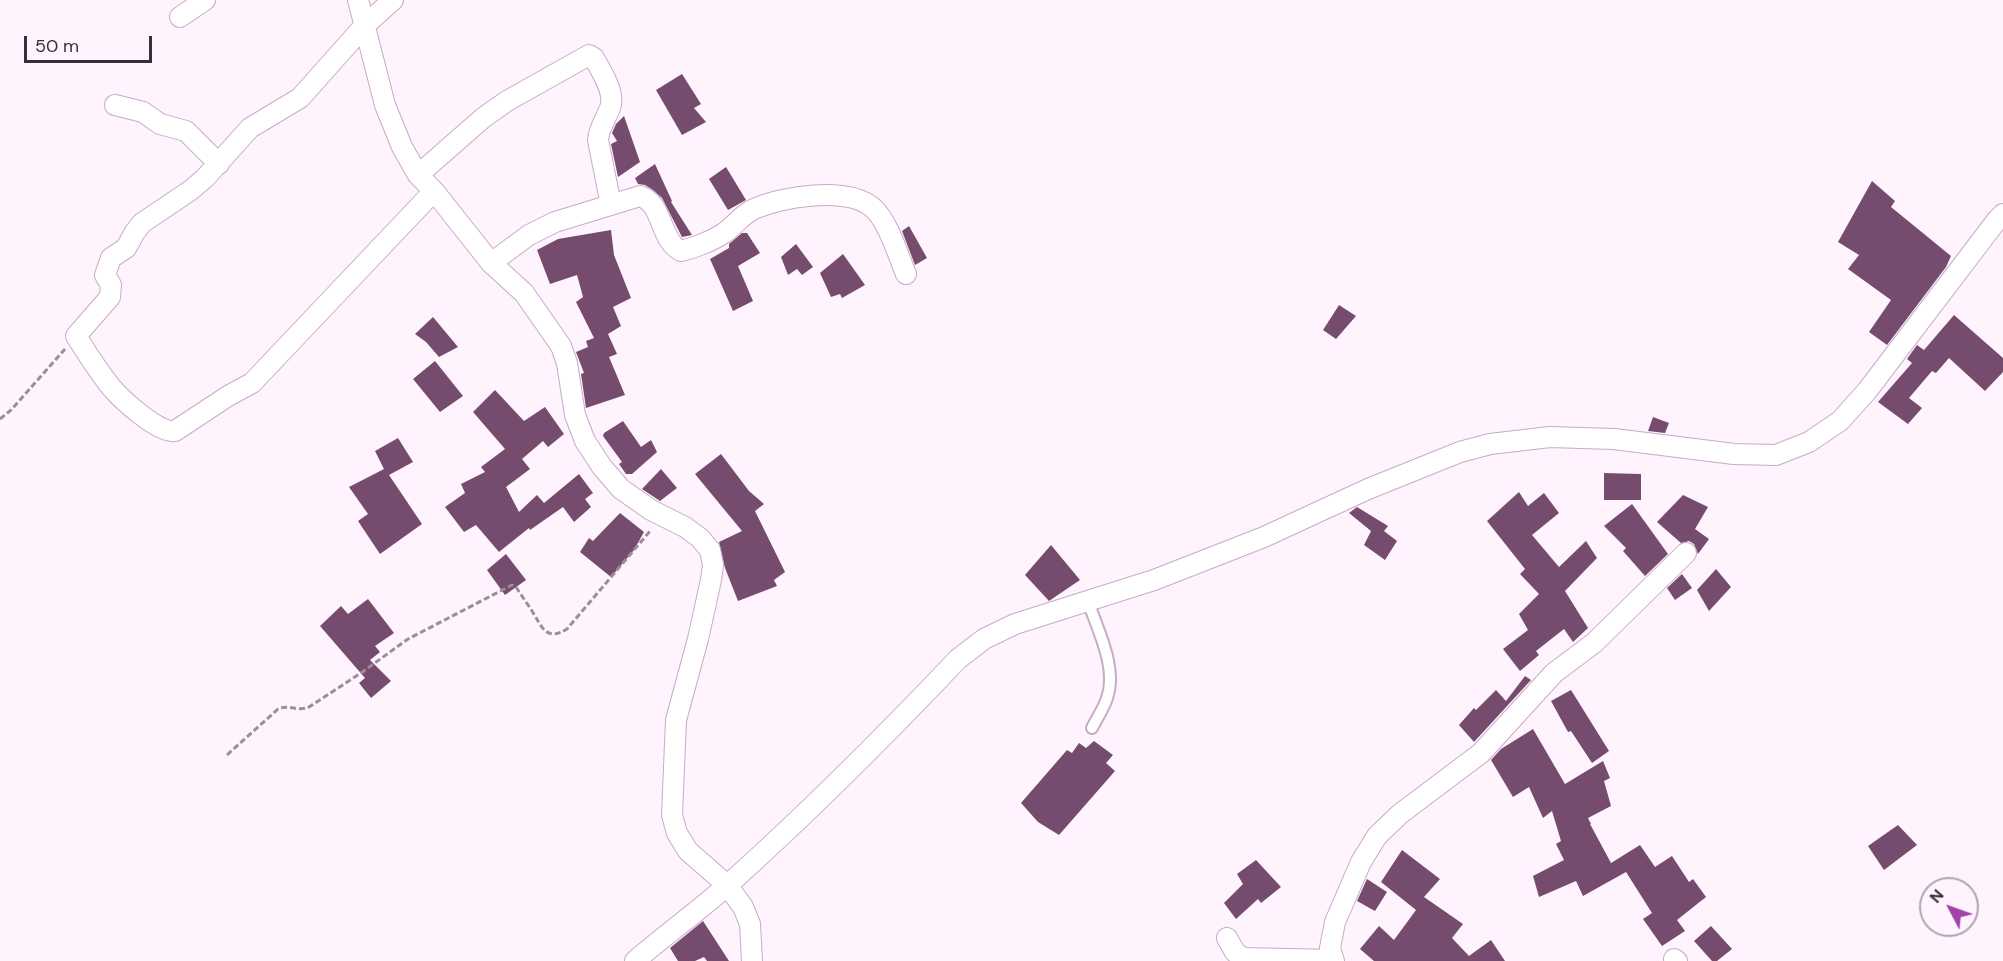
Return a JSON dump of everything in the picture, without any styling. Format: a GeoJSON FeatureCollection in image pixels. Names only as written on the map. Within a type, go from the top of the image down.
{"type":"FeatureCollection","features":[{"type":"Feature","properties":{"kind":"street"},"geometry":{"type":"LineString","coordinates":[[180,17],[205,0]]}},
{"type":"Feature","properties":{"kind":"street"},"geometry":{"type":"LineString","coordinates":[[358,0],[385,105],[402,147],[418,175],[434,191],[491,263],[524,292],[561,346],[567,363],[575,415],[585,441],[602,467],[621,489],[700,537],[710,550],[713,565],[698,639],[676,720],[672,815],[677,833],[688,851],[728,885],[742,907],[750,924],[752,961]]}},
{"type":"Feature","properties":{"kind":"street"},"geometry":{"type":"LineString","coordinates":[[393,0],[365,26],[300,98],[250,128],[219,164],[191,190],[142,223],[126,248],[111,258],[105,273],[111,285],[110,297],[76,336],[116,392],[156,426],[167,431],[175,431],[252,383],[434,191]]}},
{"type":"Feature","properties":{"kind":"street"},"geometry":{"type":"LineString","coordinates":[[418,175],[483,118],[507,101],[589,55],[594,58],[612,95],[611,107],[599,132],[598,140],[611,205]]}},
{"type":"Feature","properties":{"kind":"street"},"geometry":{"type":"LineString","coordinates":[[115,105],[143,112],[160,124],[186,131],[219,164]]}},
{"type":"Feature","properties":{"kind":"street"},"geometry":{"type":"LineString","coordinates":[[491,263],[543,227],[642,196],[652,205],[671,243],[681,251],[722,234],[741,218],[768,203],[790,198],[846,196],[856,198],[879,214],[906,274]]}},
{"type":"Feature","properties":{"kind":"street"},"geometry":{"type":"LineString","coordinates":[[635,961],[670,930],[728,885],[810,810],[958,659],[984,639],[1015,624],[1176,571],[1264,537],[1368,489],[1460,452],[1490,444],[1550,437],[1614,439],[1734,454],[1776,455],[1809,442],[1840,421],[1867,391],[2003,214]]}},
{"type":"Feature","properties":{"kind":"street"},"geometry":{"type":"LineString","coordinates":[[1227,938],[1235,952],[1244,958],[1334,960],[1330,948],[1335,922],[1361,862],[1377,836],[1400,814],[1481,753],[1554,673],[1594,643],[1686,553]]}},
{"type":"Feature","properties":{"kind":"lane"},"geometry":{"type":"LineString","coordinates":[[1088,601],[1108,661],[1110,676],[1108,696],[1092,728]]}},
{"type":"Feature","properties":{"kind":"path"},"geometry":{"type":"LineString","coordinates":[[0,419],[11,410],[76,336]]}},
{"type":"Feature","properties":{"kind":"path"},"geometry":{"type":"LineString","coordinates":[[227,755],[278,709],[284,707],[299,710],[309,707],[361,673],[394,647],[512,585],[516,587],[544,630],[552,635],[567,630],[663,516]]}},
{"type":"Feature","properties":{"kind":"building"},"geometry":{"type":"Polygon","coordinates":[[[682,74],[701,104],[694,108],[706,122],[682,135],[656,90],[682,74]]]}},
{"type":"Feature","properties":{"kind":"building"},"geometry":{"type":"Polygon","coordinates":[[[624,116],[640,162],[618,177],[611,144],[617,141],[612,133],[616,124],[624,116]]]}},
{"type":"Feature","properties":{"kind":"building"},"geometry":{"type":"Polygon","coordinates":[[[655,164],[671,202],[692,235],[682,237],[662,198],[645,185],[638,184],[635,178],[655,164]]]}},
{"type":"Feature","properties":{"kind":"building"},"geometry":{"type":"Polygon","coordinates":[[[726,167],[746,200],[728,210],[709,179],[726,167]]]}},
{"type":"Feature","properties":{"kind":"building"},"geometry":{"type":"Polygon","coordinates":[[[1872,181],[1895,201],[1891,207],[1951,256],[1946,267],[1887,345],[1869,332],[1891,300],[1848,269],[1859,255],[1838,242],[1872,181]]]}},
{"type":"Feature","properties":{"kind":"building"},"geometry":{"type":"Polygon","coordinates":[[[909,226],[927,258],[915,265],[902,231],[909,226]]]}},
{"type":"Feature","properties":{"kind":"building"},"geometry":{"type":"Polygon","coordinates":[[[611,230],[614,255],[631,298],[613,307],[621,326],[608,334],[617,354],[609,357],[625,395],[586,408],[581,374],[584,373],[576,352],[588,347],[586,341],[594,338],[576,302],[583,297],[577,275],[550,284],[537,250],[558,239],[611,230]]]}},
{"type":"Feature","properties":{"kind":"building"},"geometry":{"type":"Polygon","coordinates":[[[742,233],[747,233],[760,253],[738,266],[753,301],[733,311],[710,259],[729,248],[729,244],[742,233]]]}},
{"type":"Feature","properties":{"kind":"building"},"geometry":{"type":"Polygon","coordinates":[[[796,244],[813,267],[802,275],[797,269],[788,275],[781,257],[796,244]]]}},
{"type":"Feature","properties":{"kind":"building"},"geometry":{"type":"Polygon","coordinates":[[[843,254],[865,285],[842,298],[840,294],[831,297],[820,273],[843,254]]]}},
{"type":"Feature","properties":{"kind":"building"},"geometry":{"type":"Polygon","coordinates":[[[1339,305],[1356,316],[1336,339],[1323,330],[1339,305]]]}},
{"type":"Feature","properties":{"kind":"building"},"geometry":{"type":"Polygon","coordinates":[[[1954,315],[2003,358],[2003,372],[1985,391],[1949,358],[1936,373],[1932,371],[1909,398],[1922,408],[1908,424],[1878,402],[1912,363],[1907,359],[1917,345],[1924,350],[1954,315]]]}},
{"type":"Feature","properties":{"kind":"building"},"geometry":{"type":"Polygon","coordinates":[[[433,317],[458,347],[439,357],[426,342],[415,334],[433,317]]]}},
{"type":"Feature","properties":{"kind":"building"},"geometry":{"type":"Polygon","coordinates":[[[435,361],[463,396],[440,412],[413,379],[435,361]]]}},
{"type":"Feature","properties":{"kind":"building"},"geometry":{"type":"Polygon","coordinates":[[[495,390],[524,421],[545,407],[564,434],[548,447],[543,441],[522,459],[530,469],[506,487],[519,512],[537,495],[544,503],[579,474],[593,493],[585,499],[591,507],[574,522],[563,507],[530,530],[529,528],[499,552],[476,525],[464,532],[445,507],[465,493],[461,484],[485,472],[481,467],[505,449],[473,412],[495,390]]]}},
{"type":"Feature","properties":{"kind":"building"},"geometry":{"type":"Polygon","coordinates":[[[1653,417],[1669,423],[1665,433],[1648,431],[1653,417]]]}},
{"type":"Feature","properties":{"kind":"building"},"geometry":{"type":"Polygon","coordinates":[[[623,421],[641,447],[651,440],[657,452],[632,474],[626,474],[619,464],[622,462],[603,436],[623,421]]]}},
{"type":"Feature","properties":{"kind":"building"},"geometry":{"type":"Polygon","coordinates":[[[398,438],[413,462],[389,475],[422,524],[380,554],[358,521],[368,514],[349,487],[384,469],[375,451],[398,438]]]}},
{"type":"Feature","properties":{"kind":"building"},"geometry":{"type":"Polygon","coordinates":[[[721,454],[749,491],[764,504],[755,511],[785,572],[774,580],[777,586],[738,601],[725,568],[719,542],[742,531],[695,474],[721,454]]]}},
{"type":"Feature","properties":{"kind":"building"},"geometry":{"type":"Polygon","coordinates":[[[661,469],[677,488],[660,501],[642,489],[661,469]]]}},
{"type":"Feature","properties":{"kind":"building"},"geometry":{"type":"Polygon","coordinates":[[[1604,473],[1641,474],[1641,500],[1604,500],[1604,473]]]}},
{"type":"Feature","properties":{"kind":"building"},"geometry":{"type":"Polygon","coordinates":[[[1519,492],[1528,506],[1544,493],[1559,513],[1532,535],[1559,567],[1586,541],[1597,558],[1565,591],[1588,628],[1573,642],[1564,629],[1536,651],[1539,655],[1520,671],[1503,649],[1528,630],[1519,614],[1539,594],[1520,574],[1525,569],[1487,521],[1519,492]]]}},
{"type":"Feature","properties":{"kind":"building"},"geometry":{"type":"Polygon","coordinates":[[[1683,495],[1708,507],[1695,529],[1709,539],[1698,554],[1694,544],[1689,541],[1681,543],[1657,522],[1683,495]]]}},
{"type":"Feature","properties":{"kind":"building"},"geometry":{"type":"Polygon","coordinates":[[[1632,504],[1668,554],[1645,576],[1623,551],[1626,548],[1604,526],[1632,504]]]}},
{"type":"Feature","properties":{"kind":"building"},"geometry":{"type":"Polygon","coordinates":[[[1357,507],[1388,526],[1384,531],[1397,541],[1385,560],[1364,545],[1371,531],[1349,513],[1357,507]]]}},
{"type":"Feature","properties":{"kind":"building"},"geometry":{"type":"Polygon","coordinates":[[[620,513],[644,532],[634,550],[611,577],[580,552],[589,538],[593,541],[620,513]]]}},
{"type":"Feature","properties":{"kind":"building"},"geometry":{"type":"Polygon","coordinates":[[[1051,545],[1080,580],[1049,601],[1025,575],[1051,545]]]}},
{"type":"Feature","properties":{"kind":"building"},"geometry":{"type":"Polygon","coordinates":[[[506,554],[526,580],[505,595],[487,570],[506,554]]]}},
{"type":"Feature","properties":{"kind":"building"},"geometry":{"type":"Polygon","coordinates":[[[1716,569],[1731,587],[1709,611],[1697,590],[1716,569]]]}},
{"type":"Feature","properties":{"kind":"building"},"geometry":{"type":"Polygon","coordinates":[[[1682,574],[1692,588],[1675,600],[1667,588],[1682,574]]]}},
{"type":"Feature","properties":{"kind":"building"},"geometry":{"type":"Polygon","coordinates":[[[368,599],[394,633],[375,646],[380,652],[370,660],[391,681],[371,698],[359,683],[365,678],[320,626],[341,606],[348,614],[368,599]]]}},
{"type":"Feature","properties":{"kind":"building"},"geometry":{"type":"Polygon","coordinates":[[[1525,676],[1531,680],[1474,742],[1459,725],[1474,708],[1476,710],[1496,690],[1506,701],[1525,676]]]}},
{"type":"Feature","properties":{"kind":"building"},"geometry":{"type":"Polygon","coordinates":[[[1571,690],[1609,751],[1592,763],[1571,731],[1568,732],[1551,701],[1571,690]]]}},
{"type":"Feature","properties":{"kind":"building"},"geometry":{"type":"Polygon","coordinates":[[[1533,729],[1565,784],[1603,761],[1610,778],[1604,781],[1611,806],[1588,818],[1611,863],[1640,845],[1655,867],[1672,856],[1689,882],[1693,879],[1706,897],[1677,920],[1685,931],[1662,946],[1643,919],[1652,913],[1626,872],[1583,896],[1576,881],[1539,897],[1533,876],[1564,860],[1556,844],[1561,841],[1552,811],[1543,818],[1529,787],[1513,797],[1491,760],[1501,749],[1533,729]]]}},
{"type":"Feature","properties":{"kind":"building"},"geometry":{"type":"Polygon","coordinates":[[[1094,741],[1113,755],[1106,763],[1115,771],[1059,835],[1038,822],[1021,803],[1067,750],[1072,753],[1079,743],[1086,748],[1094,741]]]}},
{"type":"Feature","properties":{"kind":"building"},"geometry":{"type":"Polygon","coordinates":[[[1898,825],[1917,845],[1884,870],[1868,846],[1898,825]]]}},
{"type":"Feature","properties":{"kind":"building"},"geometry":{"type":"Polygon","coordinates":[[[1402,850],[1440,879],[1424,897],[1463,924],[1452,938],[1469,956],[1491,940],[1505,961],[1374,961],[1360,949],[1379,926],[1394,940],[1416,910],[1381,882],[1402,850]]]}},
{"type":"Feature","properties":{"kind":"building"},"geometry":{"type":"Polygon","coordinates":[[[1256,860],[1281,887],[1261,903],[1258,899],[1236,919],[1224,903],[1243,884],[1237,874],[1256,860]]]}},
{"type":"Feature","properties":{"kind":"building"},"geometry":{"type":"Polygon","coordinates":[[[1367,879],[1387,892],[1375,911],[1357,901],[1367,879]]]}},
{"type":"Feature","properties":{"kind":"building"},"geometry":{"type":"Polygon","coordinates":[[[703,921],[729,961],[707,961],[704,957],[695,961],[678,961],[670,948],[703,921]]]}},
{"type":"Feature","properties":{"kind":"building"},"geometry":{"type":"Polygon","coordinates":[[[1711,926],[1732,949],[1717,961],[1712,961],[1694,941],[1711,926]]]}}]}
